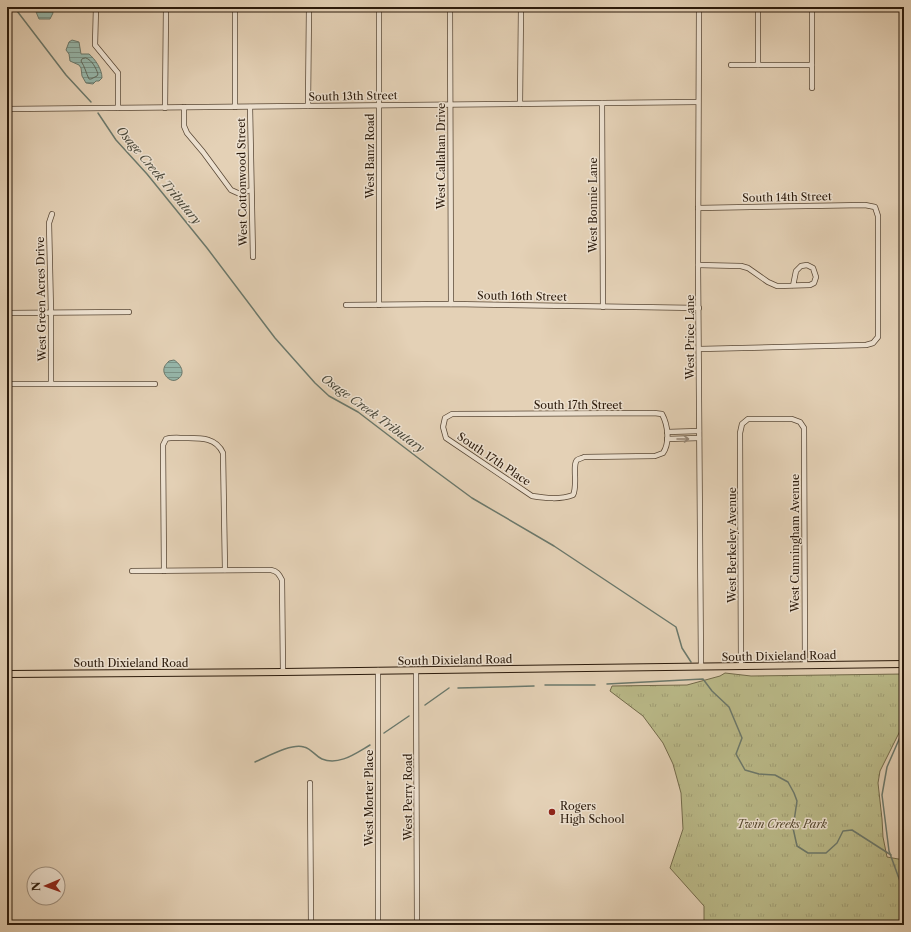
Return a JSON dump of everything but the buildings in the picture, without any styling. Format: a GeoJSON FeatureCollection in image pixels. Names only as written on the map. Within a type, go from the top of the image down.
{"type":"FeatureCollection","features":[{"type":"Feature","properties":{"kind":"main road","name":"South Dixieland Road"},"geometry":{"type":"LineString","coordinates":[[7,674],[904,664]]}},
{"type":"Feature","properties":{"kind":"street"},"geometry":{"type":"LineString","coordinates":[[96,7],[95,45],[118,73],[118,108]]}},
{"type":"Feature","properties":{"kind":"street"},"geometry":{"type":"LineString","coordinates":[[165,108],[166,7]]}},
{"type":"Feature","properties":{"kind":"street","name":"West Cottonwood Street"},"geometry":{"type":"LineString","coordinates":[[235,7],[235,107]]}},
{"type":"Feature","properties":{"kind":"street"},"geometry":{"type":"LineString","coordinates":[[308,106],[309,7]]}},
{"type":"Feature","properties":{"kind":"street","name":"West Banz Road"},"geometry":{"type":"LineString","coordinates":[[379,7],[379,305]]}},
{"type":"Feature","properties":{"kind":"street","name":"West Callahan Drive"},"geometry":{"type":"LineString","coordinates":[[450,7],[451,304]]}},
{"type":"Feature","properties":{"kind":"street"},"geometry":{"type":"LineString","coordinates":[[520,104],[521,7]]}},
{"type":"Feature","properties":{"kind":"street","name":"West Price Lane"},"geometry":{"type":"LineString","coordinates":[[699,7],[698,265],[701,667]]}},
{"type":"Feature","properties":{"kind":"street"},"geometry":{"type":"LineString","coordinates":[[758,7],[758,65]]}},
{"type":"Feature","properties":{"kind":"street"},"geometry":{"type":"LineString","coordinates":[[812,7],[812,88]]}},
{"type":"Feature","properties":{"kind":"street"},"geometry":{"type":"LineString","coordinates":[[730,65],[812,65]]}},
{"type":"Feature","properties":{"kind":"street","name":"South 13th Street"},"geometry":{"type":"LineString","coordinates":[[7,109],[698,102]]}},
{"type":"Feature","properties":{"kind":"street","name":"West Bonnie Lane"},"geometry":{"type":"LineString","coordinates":[[602,103],[603,307]]}},
{"type":"Feature","properties":{"kind":"street"},"geometry":{"type":"LineString","coordinates":[[184,107],[184,126],[187,133],[231,190],[240,194],[251,190]]}},
{"type":"Feature","properties":{"kind":"street","name":"West Cottonwood Street"},"geometry":{"type":"LineString","coordinates":[[250,107],[253,257]]}},
{"type":"Feature","properties":{"kind":"street","name":"South 14th Street"},"geometry":{"type":"LineString","coordinates":[[698,208],[865,205],[875,207],[878,216],[878,337],[873,343],[866,345],[699,349]]}},
{"type":"Feature","properties":{"kind":"street","name":"West Green Acres Drive"},"geometry":{"type":"LineString","coordinates":[[51,383],[49,223],[52,214]]}},
{"type":"Feature","properties":{"kind":"street"},"geometry":{"type":"LineString","coordinates":[[698,265],[745,266],[771,284],[781,286],[794,286],[810,285],[814,283],[816,277],[813,268],[807,265],[801,266],[796,271],[794,286]]}},
{"type":"Feature","properties":{"kind":"street","name":"South 16th Street"},"geometry":{"type":"LineString","coordinates":[[346,305],[451,304],[699,308]]}},
{"type":"Feature","properties":{"kind":"street"},"geometry":{"type":"LineString","coordinates":[[7,313],[129,312]]}},
{"type":"Feature","properties":{"kind":"street"},"geometry":{"type":"LineString","coordinates":[[7,384],[155,384]]}},
{"type":"Feature","properties":{"kind":"street","name":"South 17th Street"},"geometry":{"type":"LineString","coordinates":[[445,418],[452,414],[654,413],[662,414],[666,422],[666,432]]}},
{"type":"Feature","properties":{"kind":"street","name":"South 17th Place"},"geometry":{"type":"LineString","coordinates":[[445,418],[444,427],[446,438],[532,496],[543,498],[567,497],[573,495],[575,491],[575,464],[578,460],[584,457],[655,456],[663,453],[667,448],[666,432]]}},
{"type":"Feature","properties":{"kind":"street","name":"West Cunningham Avenue"},"geometry":{"type":"LineString","coordinates":[[742,424],[748,419],[792,418],[800,422],[804,428],[805,666]]}},
{"type":"Feature","properties":{"kind":"street","name":"West Berkeley Avenue"},"geometry":{"type":"LineString","coordinates":[[741,666],[740,433],[742,424]]}},
{"type":"Feature","properties":{"kind":"street"},"geometry":{"type":"LineString","coordinates":[[666,432],[699,431]]}},
{"type":"Feature","properties":{"kind":"street"},"geometry":{"type":"LineString","coordinates":[[164,571],[162,446],[166,440],[178,438],[204,438],[215,443],[221,448],[224,458],[225,570]]}},
{"type":"Feature","properties":{"kind":"street"},"geometry":{"type":"LineString","coordinates":[[666,439],[699,438]]}},
{"type":"Feature","properties":{"kind":"street"},"geometry":{"type":"LineString","coordinates":[[132,571],[271,570],[279,574],[282,580],[283,672]]}},
{"type":"Feature","properties":{"kind":"street","name":"West Morter Place"},"geometry":{"type":"LineString","coordinates":[[378,670],[378,925]]}},
{"type":"Feature","properties":{"kind":"street","name":"West Perry Road"},"geometry":{"type":"LineString","coordinates":[[416,670],[417,925]]}},
{"type":"Feature","properties":{"kind":"street"},"geometry":{"type":"LineString","coordinates":[[310,783],[311,925]]}},
{"type":"Feature","properties":{"kind":"green space","name":"Twin Creeks Park"},"geometry":{"type":"Polygon","coordinates":[[[725,673],[751,676],[904,674],[904,723],[880,771],[878,783],[883,837],[887,857],[904,860],[904,925],[704,925],[704,906],[670,868],[683,829],[681,793],[673,764],[663,743],[643,716],[610,691],[612,686],[687,685],[720,676],[725,673]]]}},
{"type":"Feature","properties":{"kind":"water"},"geometry":{"type":"Polygon","coordinates":[[[34,7],[52,7],[53,13],[50,19],[39,19],[34,7]]]}},
{"type":"Feature","properties":{"kind":"water"},"geometry":{"type":"Polygon","coordinates":[[[72,40],[79,42],[81,54],[89,54],[96,61],[102,75],[102,78],[99,81],[96,81],[93,84],[86,83],[79,65],[70,61],[69,54],[66,50],[69,42],[72,40]]]}},
{"type":"Feature","properties":{"kind":"water"},"geometry":{"type":"Polygon","coordinates":[[[174,360],[181,367],[182,373],[176,380],[170,380],[165,374],[164,370],[169,361],[174,360]]]}},
{"type":"Feature","properties":{"kind":"waterway","name":"Osage Creek Tributary"},"geometry":{"type":"LineString","coordinates":[[14,7],[66,75],[91,102]]}},
{"type":"Feature","properties":{"kind":"waterway","name":"Osage Creek Tributary"},"geometry":{"type":"LineString","coordinates":[[98,113],[116,140],[147,174],[207,248],[275,338],[315,383],[329,396],[358,412],[472,498],[554,546],[676,627],[682,648],[691,662]]}},
{"type":"Feature","properties":{"kind":"waterway","name":"Osage Creek Tributary"},"geometry":{"type":"LineString","coordinates":[[607,684],[703,679],[712,691],[729,707],[742,738],[736,754],[745,770],[759,774],[775,775],[788,782],[797,801],[793,828],[797,846],[808,853],[826,853],[837,843],[843,831],[852,830],[891,855]]}},
{"type":"Feature","properties":{"kind":"waterway"},"geometry":{"type":"LineString","coordinates":[[545,685],[595,685]]}},
{"type":"Feature","properties":{"kind":"waterway"},"geometry":{"type":"LineString","coordinates":[[458,688],[534,686]]}},
{"type":"Feature","properties":{"kind":"waterway"},"geometry":{"type":"LineString","coordinates":[[425,705],[449,688]]}},
{"type":"Feature","properties":{"kind":"waterway"},"geometry":{"type":"LineString","coordinates":[[384,733],[409,716]]}},
{"type":"Feature","properties":{"kind":"waterway"},"geometry":{"type":"LineString","coordinates":[[904,728],[887,767],[882,795],[889,851],[901,884],[904,887]]}},
{"type":"Feature","properties":{"kind":"waterway"},"geometry":{"type":"LineString","coordinates":[[255,762],[272,754],[299,746],[307,748],[322,759],[335,761],[347,758],[370,745]]}},
{"type":"Feature","properties":{"kind":"place","name":"Rogers High School"},"geometry":{"type":"Point","coordinates":[552,812]}}]}
